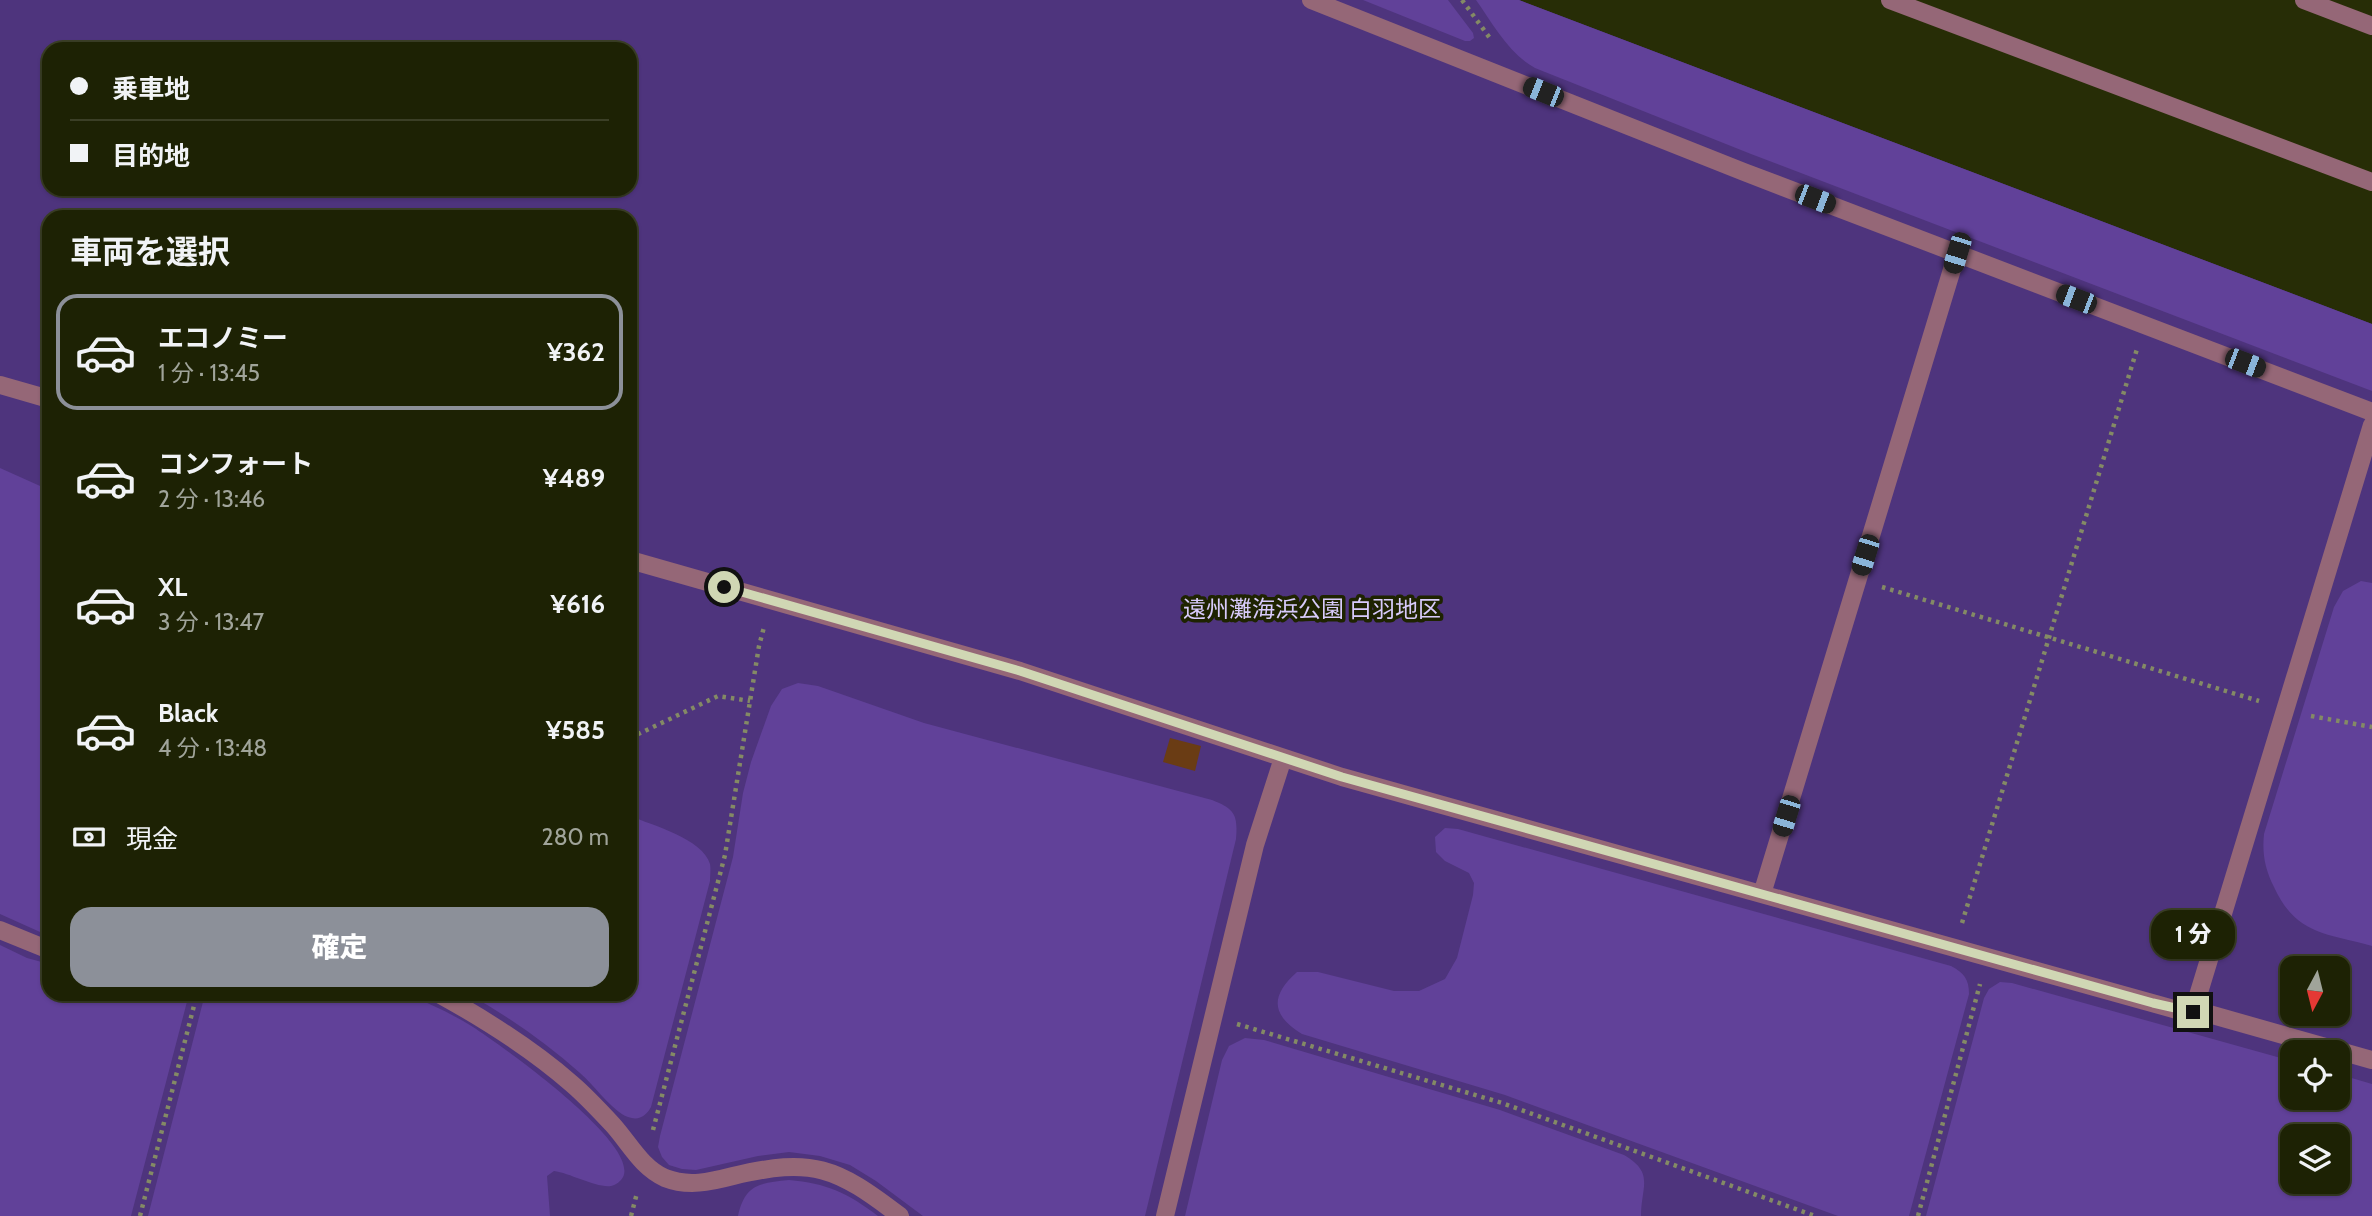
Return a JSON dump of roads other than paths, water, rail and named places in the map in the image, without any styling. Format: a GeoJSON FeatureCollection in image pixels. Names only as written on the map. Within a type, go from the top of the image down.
{"type":"FeatureCollection","features":[{"type":"Feature","properties":{"kind":"lane"},"geometry":{"type":"LineString","coordinates":[[1311,0],[2372,412]]}},
{"type":"Feature","properties":{"kind":"lane"},"geometry":{"type":"LineString","coordinates":[[1890,0],[2372,182]]}},
{"type":"Feature","properties":{"kind":"lane"},"geometry":{"type":"LineString","coordinates":[[2304,0],[2372,26]]}},
{"type":"Feature","properties":{"kind":"lane"},"geometry":{"type":"LineString","coordinates":[[1762,894],[1957,253]]}},
{"type":"Feature","properties":{"kind":"lane"},"geometry":{"type":"LineString","coordinates":[[0,385],[42,397]]}},
{"type":"Feature","properties":{"kind":"lane"},"geometry":{"type":"LineString","coordinates":[[2193,1012],[2372,425]]}},
{"type":"Feature","properties":{"kind":"lane"},"geometry":{"type":"LineString","coordinates":[[637,562],[1020,671],[1342,777],[2177,1010],[2209,1014],[2372,1060]]}},
{"type":"Feature","properties":{"kind":"lane"},"geometry":{"type":"LineString","coordinates":[[1165,1216],[1255,845],[1283,758]]}},
{"type":"Feature","properties":{"kind":"lane"},"geometry":{"type":"LineString","coordinates":[[0,930],[42,947]]}},
{"type":"Feature","properties":{"kind":"lane"},"geometry":{"type":"LineString","coordinates":[[452,1001],[527,1047],[573,1084],[614,1126],[644,1164],[663,1177],[680,1183],[696,1184],[789,1166],[817,1169],[844,1177],[900,1216]]}},
{"type":"Feature","properties":{"kind":"park label","name":"遠州灘海浜公園 白羽地区"},"geometry":{"type":"Point","coordinates":[1312,609]}}]}
